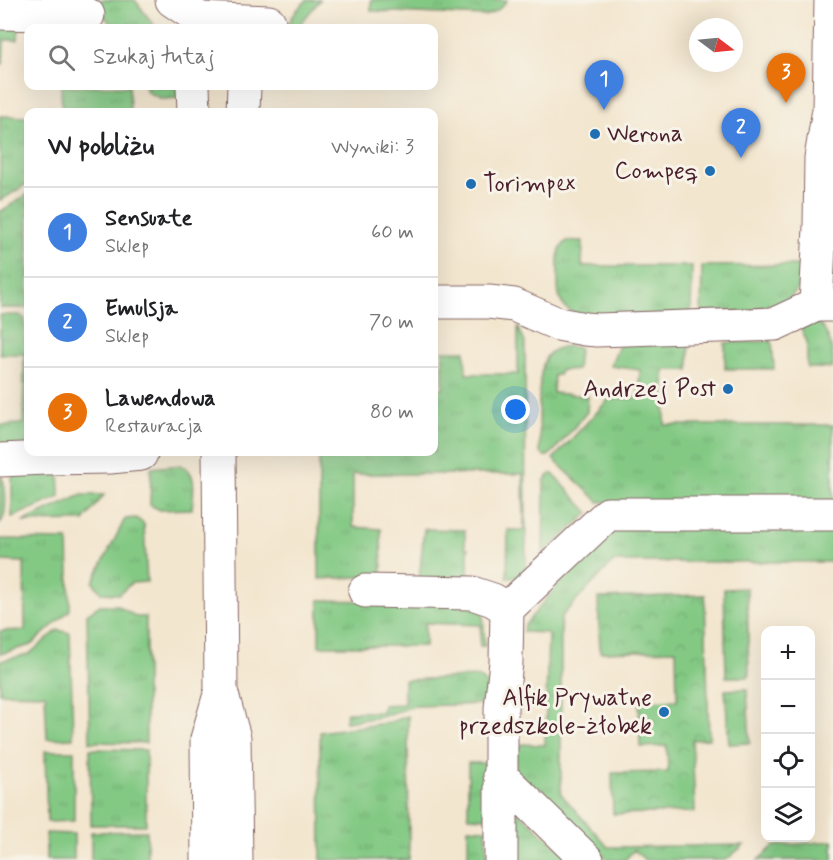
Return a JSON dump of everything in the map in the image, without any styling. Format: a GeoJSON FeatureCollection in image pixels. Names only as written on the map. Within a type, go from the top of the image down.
{"type":"FeatureCollection","features":[{"type":"Feature","properties":{"kind":"street"},"geometry":{"type":"LineString","coordinates":[[172,0],[203,16],[268,13]]}},
{"type":"Feature","properties":{"kind":"street"},"geometry":{"type":"LineString","coordinates":[[438,302],[489,302],[514,305],[558,324],[597,330],[775,324],[824,305],[820,226],[821,158],[829,110],[831,0]]}},
{"type":"Feature","properties":{"kind":"street"},"geometry":{"type":"LineString","coordinates":[[0,13],[88,15]]}},
{"type":"Feature","properties":{"kind":"street"},"geometry":{"type":"LineString","coordinates":[[193,90],[194,108]]}},
{"type":"Feature","properties":{"kind":"street"},"geometry":{"type":"LineString","coordinates":[[243,108],[244,90]]}},
{"type":"Feature","properties":{"kind":"street"},"geometry":{"type":"LineString","coordinates":[[0,460],[120,456]]}},
{"type":"Feature","properties":{"kind":"street"},"geometry":{"type":"LineString","coordinates":[[219,456],[221,691],[234,738],[236,860]]}},
{"type":"Feature","properties":{"kind":"street"},"geometry":{"type":"LineString","coordinates":[[501,860],[501,708],[507,609],[608,514],[833,513]]}},
{"type":"Feature","properties":{"kind":"street"},"geometry":{"type":"LineString","coordinates":[[364,591],[472,593],[484,596],[507,609]]}},
{"type":"Feature","properties":{"kind":"street"},"geometry":{"type":"LineString","coordinates":[[208,860],[207,739],[221,691]]}},
{"type":"Feature","properties":{"kind":"street"},"geometry":{"type":"LineString","coordinates":[[501,775],[587,860]]}},
{"type":"Feature","properties":{"kind":"green space"},"geometry":{"type":"Polygon","coordinates":[[[96,0],[135,0],[153,24],[111,24],[96,0]]]}},
{"type":"Feature","properties":{"kind":"green space"},"geometry":{"type":"Polygon","coordinates":[[[307,0],[320,0],[300,24],[288,24],[296,11],[307,0]]]}},
{"type":"Feature","properties":{"kind":"green space"},"geometry":{"type":"Polygon","coordinates":[[[371,0],[507,0],[498,10],[485,16],[371,11],[371,0]]]}},
{"type":"Feature","properties":{"kind":"green space"},"geometry":{"type":"Polygon","coordinates":[[[0,24],[19,24],[18,40],[4,40],[3,64],[0,64],[0,24]]]}},
{"type":"Feature","properties":{"kind":"green space"},"geometry":{"type":"Polygon","coordinates":[[[61,90],[129,90],[130,108],[62,108],[61,90]]]}},
{"type":"Feature","properties":{"kind":"green space"},"geometry":{"type":"Polygon","coordinates":[[[146,90],[177,90],[178,98],[162,99],[146,90]]]}},
{"type":"Feature","properties":{"kind":"green space"},"geometry":{"type":"Polygon","coordinates":[[[0,116],[24,117],[24,186],[0,201],[0,116]]]}},
{"type":"Feature","properties":{"kind":"green space"},"geometry":{"type":"Polygon","coordinates":[[[24,197],[24,308],[0,308],[0,212],[24,197]]]}},
{"type":"Feature","properties":{"kind":"green space"},"geometry":{"type":"Polygon","coordinates":[[[567,241],[583,241],[582,266],[692,266],[691,316],[607,317],[590,316],[567,309],[561,302],[559,294],[558,256],[563,244],[567,241]]]}},
{"type":"Feature","properties":{"kind":"green space"},"geometry":{"type":"Polygon","coordinates":[[[805,265],[796,291],[777,310],[701,316],[702,266],[805,265]]]}},
{"type":"Feature","properties":{"kind":"green space"},"geometry":{"type":"Polygon","coordinates":[[[0,315],[20,315],[24,318],[24,354],[0,354],[0,315]]]}},
{"type":"Feature","properties":{"kind":"green space"},"geometry":{"type":"Polygon","coordinates":[[[817,322],[828,337],[833,368],[807,368],[807,342],[801,328],[817,322]]]}},
{"type":"Feature","properties":{"kind":"green space"},"geometry":{"type":"Polygon","coordinates":[[[518,326],[525,343],[526,577],[507,578],[508,530],[524,530],[523,474],[353,474],[353,527],[381,529],[382,576],[319,579],[319,456],[438,456],[438,389],[443,389],[443,351],[465,351],[466,374],[518,374],[518,326]]]}},
{"type":"Feature","properties":{"kind":"green space"},"geometry":{"type":"Polygon","coordinates":[[[621,341],[689,342],[689,370],[664,370],[665,425],[833,425],[833,502],[599,502],[553,459],[609,399],[638,398],[640,370],[610,366],[621,341]]]}},
{"type":"Feature","properties":{"kind":"green space"},"geometry":{"type":"Polygon","coordinates":[[[772,341],[774,369],[725,369],[725,343],[772,341]]]}},
{"type":"Feature","properties":{"kind":"green space"},"geometry":{"type":"Polygon","coordinates":[[[568,346],[579,348],[577,370],[560,370],[559,375],[554,375],[553,393],[588,396],[587,412],[554,451],[544,456],[540,452],[539,402],[543,364],[549,354],[556,349],[568,346]]]}},
{"type":"Feature","properties":{"kind":"green space"},"geometry":{"type":"Polygon","coordinates":[[[24,354],[24,450],[0,453],[0,425],[23,424],[24,354]]]}},
{"type":"Feature","properties":{"kind":"green space"},"geometry":{"type":"Polygon","coordinates":[[[181,465],[187,468],[193,478],[192,509],[160,510],[150,505],[151,468],[181,465]]]}},
{"type":"Feature","properties":{"kind":"green space"},"geometry":{"type":"Polygon","coordinates":[[[23,466],[59,466],[60,497],[12,517],[12,478],[23,466]]]}},
{"type":"Feature","properties":{"kind":"green space"},"geometry":{"type":"Polygon","coordinates":[[[550,474],[553,474],[589,513],[543,554],[544,481],[550,474]]]}},
{"type":"Feature","properties":{"kind":"green space"},"geometry":{"type":"Polygon","coordinates":[[[0,475],[6,499],[3,519],[0,523],[0,475]]]}},
{"type":"Feature","properties":{"kind":"green space"},"geometry":{"type":"Polygon","coordinates":[[[82,495],[104,495],[84,521],[22,522],[82,495]]]}},
{"type":"Feature","properties":{"kind":"green space"},"geometry":{"type":"Polygon","coordinates":[[[136,518],[144,524],[147,582],[132,583],[119,594],[101,593],[93,582],[125,519],[136,518]]]}},
{"type":"Feature","properties":{"kind":"green space"},"geometry":{"type":"Polygon","coordinates":[[[605,528],[833,528],[833,562],[613,562],[561,617],[561,794],[608,847],[744,845],[726,860],[645,860],[634,850],[625,860],[608,860],[516,773],[516,747],[523,744],[545,745],[548,633],[523,632],[524,626],[605,528]]]}},
{"type":"Feature","properties":{"kind":"green space"},"geometry":{"type":"Polygon","coordinates":[[[424,529],[465,530],[465,547],[468,548],[468,581],[419,580],[424,529]]]}},
{"type":"Feature","properties":{"kind":"green space"},"geometry":{"type":"Polygon","coordinates":[[[0,539],[68,540],[70,610],[31,645],[0,654],[0,631],[25,630],[24,562],[0,561],[0,539]]]}},
{"type":"Feature","properties":{"kind":"green space"},"geometry":{"type":"Polygon","coordinates":[[[747,588],[749,677],[726,677],[724,589],[747,588]]]}},
{"type":"Feature","properties":{"kind":"green space"},"geometry":{"type":"Polygon","coordinates":[[[705,595],[709,739],[692,740],[695,812],[613,814],[612,773],[668,772],[667,746],[640,747],[639,701],[677,700],[676,650],[600,652],[598,598],[705,595]]]}},
{"type":"Feature","properties":{"kind":"green space"},"geometry":{"type":"Polygon","coordinates":[[[319,600],[473,603],[483,614],[485,646],[480,646],[481,625],[425,623],[425,646],[319,646],[319,600]]]}},
{"type":"Feature","properties":{"kind":"green space"},"geometry":{"type":"Polygon","coordinates":[[[100,605],[117,605],[136,617],[146,617],[146,743],[90,742],[87,614],[100,605]]]}},
{"type":"Feature","properties":{"kind":"green space"},"geometry":{"type":"Polygon","coordinates":[[[58,630],[70,633],[73,738],[47,739],[45,694],[0,693],[0,661],[29,654],[58,630]]]}},
{"type":"Feature","properties":{"kind":"green space"},"geometry":{"type":"Polygon","coordinates":[[[478,677],[487,684],[487,704],[414,706],[381,717],[345,722],[347,712],[382,712],[383,705],[404,704],[404,680],[478,677]]]}},
{"type":"Feature","properties":{"kind":"green space"},"geometry":{"type":"Polygon","coordinates":[[[747,689],[750,743],[729,744],[725,690],[747,689]]]}},
{"type":"Feature","properties":{"kind":"green space"},"geometry":{"type":"Polygon","coordinates":[[[408,716],[409,860],[321,860],[320,732],[387,723],[408,716]]]}},
{"type":"Feature","properties":{"kind":"green space"},"geometry":{"type":"Polygon","coordinates":[[[90,749],[146,750],[146,825],[91,825],[90,749]]]}},
{"type":"Feature","properties":{"kind":"green space"},"geometry":{"type":"Polygon","coordinates":[[[45,751],[74,751],[74,821],[47,822],[45,751]]]}},
{"type":"Feature","properties":{"kind":"green space"},"geometry":{"type":"Polygon","coordinates":[[[468,763],[486,763],[486,818],[468,817],[468,763]]]}},
{"type":"Feature","properties":{"kind":"green space"},"geometry":{"type":"Polygon","coordinates":[[[515,809],[572,860],[517,860],[515,809]]]}},
{"type":"Feature","properties":{"kind":"green space"},"geometry":{"type":"Polygon","coordinates":[[[468,828],[486,829],[487,860],[468,860],[468,828]]]}},
{"type":"Feature","properties":{"kind":"green space"},"geometry":{"type":"Polygon","coordinates":[[[147,831],[147,860],[91,860],[91,832],[147,831]]]}},
{"type":"Feature","properties":{"kind":"green space"},"geometry":{"type":"Polygon","coordinates":[[[46,833],[74,834],[74,860],[46,860],[46,833]]]}},
{"type":"Feature","properties":{"kind":"green space"},"geometry":{"type":"Polygon","coordinates":[[[833,841],[833,860],[758,860],[774,846],[833,841]]]}},
{"type":"Feature","properties":{"kind":"place","name":"Lawendowa"},"geometry":{"type":"Point","coordinates":[786,103]}},
{"type":"Feature","properties":{"kind":"place","name":"Sensuate"},"geometry":{"type":"Point","coordinates":[604,110]}},
{"type":"Feature","properties":{"kind":"place","name":"Werona"},"geometry":{"type":"Point","coordinates":[595,134]}},
{"type":"Feature","properties":{"kind":"place","name":"Emulsja"},"geometry":{"type":"Point","coordinates":[741,158]}},
{"type":"Feature","properties":{"kind":"place","name":"Compeq"},"geometry":{"type":"Point","coordinates":[710,171]}},
{"type":"Feature","properties":{"kind":"place","name":"Torimpex"},"geometry":{"type":"Point","coordinates":[471,184]}},
{"type":"Feature","properties":{"kind":"place","name":"Andrzej Post"},"geometry":{"type":"Point","coordinates":[728,389]}},
{"type":"Feature","properties":{"kind":"place","name":"Alfik Prywatne przedszkole-żłobek"},"geometry":{"type":"Point","coordinates":[664,712]}}]}
